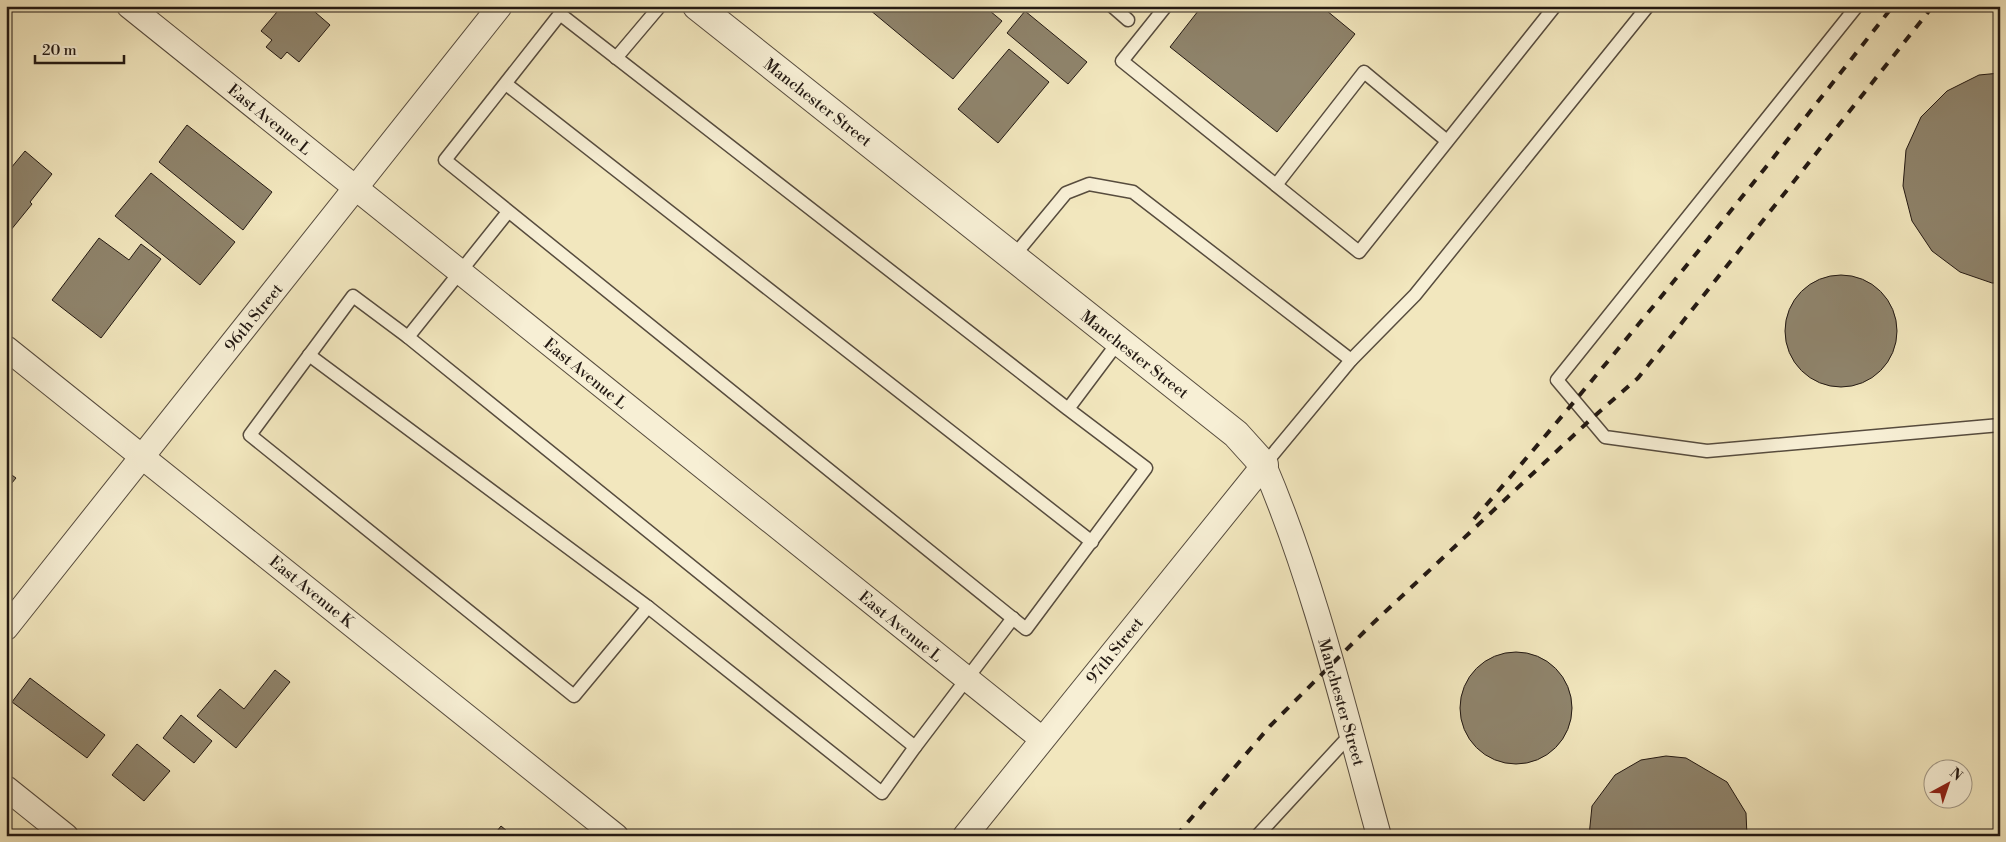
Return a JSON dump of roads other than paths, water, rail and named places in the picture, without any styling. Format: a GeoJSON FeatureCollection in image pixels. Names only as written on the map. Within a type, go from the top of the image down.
{"type":"FeatureCollection","features":[{"type":"Feature","properties":{"kind":"street","name":"East Avenue L"},"geometry":{"type":"LineString","coordinates":[[129,6],[1042,739]]}},
{"type":"Feature","properties":{"kind":"street","name":"96th Street"},"geometry":{"type":"LineString","coordinates":[[6,628],[500,6]]}},
{"type":"Feature","properties":{"kind":"street","name":"Manchester Street"},"geometry":{"type":"LineString","coordinates":[[697,6],[1236,434],[1264,465],[1285,516],[1332,664],[1379,836]]}},
{"type":"Feature","properties":{"kind":"street","name":"East Avenue K"},"geometry":{"type":"LineString","coordinates":[[6,348],[616,836]]}},
{"type":"Feature","properties":{"kind":"street","name":"97th Street"},"geometry":{"type":"LineString","coordinates":[[965,836],[1264,465]]}},
{"type":"Feature","properties":{"kind":"street"},"geometry":{"type":"LineString","coordinates":[[6,788],[66,836]]}},
{"type":"Feature","properties":{"kind":"lane"},"geometry":{"type":"LineString","coordinates":[[616,58],[660,6]]}},
{"type":"Feature","properties":{"kind":"lane"},"geometry":{"type":"LineString","coordinates":[[1112,6],[1128,20]]}},
{"type":"Feature","properties":{"kind":"lane"},"geometry":{"type":"LineString","coordinates":[[1166,6],[1122,61],[1359,252],[1555,6]]}},
{"type":"Feature","properties":{"kind":"lane"},"geometry":{"type":"LineString","coordinates":[[1264,465],[1351,360],[1415,295],[1648,6]]}},
{"type":"Feature","properties":{"kind":"lane"},"geometry":{"type":"LineString","coordinates":[[1857,6],[1557,380],[1605,438],[1707,451],[2000,425]]}},
{"type":"Feature","properties":{"kind":"lane"},"geometry":{"type":"LineString","coordinates":[[560,14],[616,58],[1146,468],[1026,630],[444,160],[560,14]]}},
{"type":"Feature","properties":{"kind":"lane"},"geometry":{"type":"LineString","coordinates":[[1276,185],[1364,72],[1447,141]]}},
{"type":"Feature","properties":{"kind":"lane"},"geometry":{"type":"LineString","coordinates":[[506,84],[1092,542]]}},
{"type":"Feature","properties":{"kind":"lane"},"geometry":{"type":"LineString","coordinates":[[1013,257],[1066,193],[1089,184],[1133,192],[1351,360]]}},
{"type":"Feature","properties":{"kind":"lane"},"geometry":{"type":"LineString","coordinates":[[408,337],[508,212]]}},
{"type":"Feature","properties":{"kind":"lane"},"geometry":{"type":"LineString","coordinates":[[648,607],[574,696],[250,435],[353,296],[408,337],[915,747]]}},
{"type":"Feature","properties":{"kind":"lane"},"geometry":{"type":"LineString","coordinates":[[1068,409],[1119,341]]}},
{"type":"Feature","properties":{"kind":"lane"},"geometry":{"type":"LineString","coordinates":[[309,355],[648,607],[882,794],[1012,618]]}},
{"type":"Feature","properties":{"kind":"lane"},"geometry":{"type":"LineString","coordinates":[[1257,836],[1351,734]]}},
{"type":"Feature","properties":{"kind":"railway"},"geometry":{"type":"LineString","coordinates":[[1474,519],[1582,393],[1687,265],[1893,6]]}},
{"type":"Feature","properties":{"kind":"railway"},"geometry":{"type":"LineString","coordinates":[[1176,836],[1270,726],[1370,626],[1590,420],[1638,378],[1933,6]]}}]}
